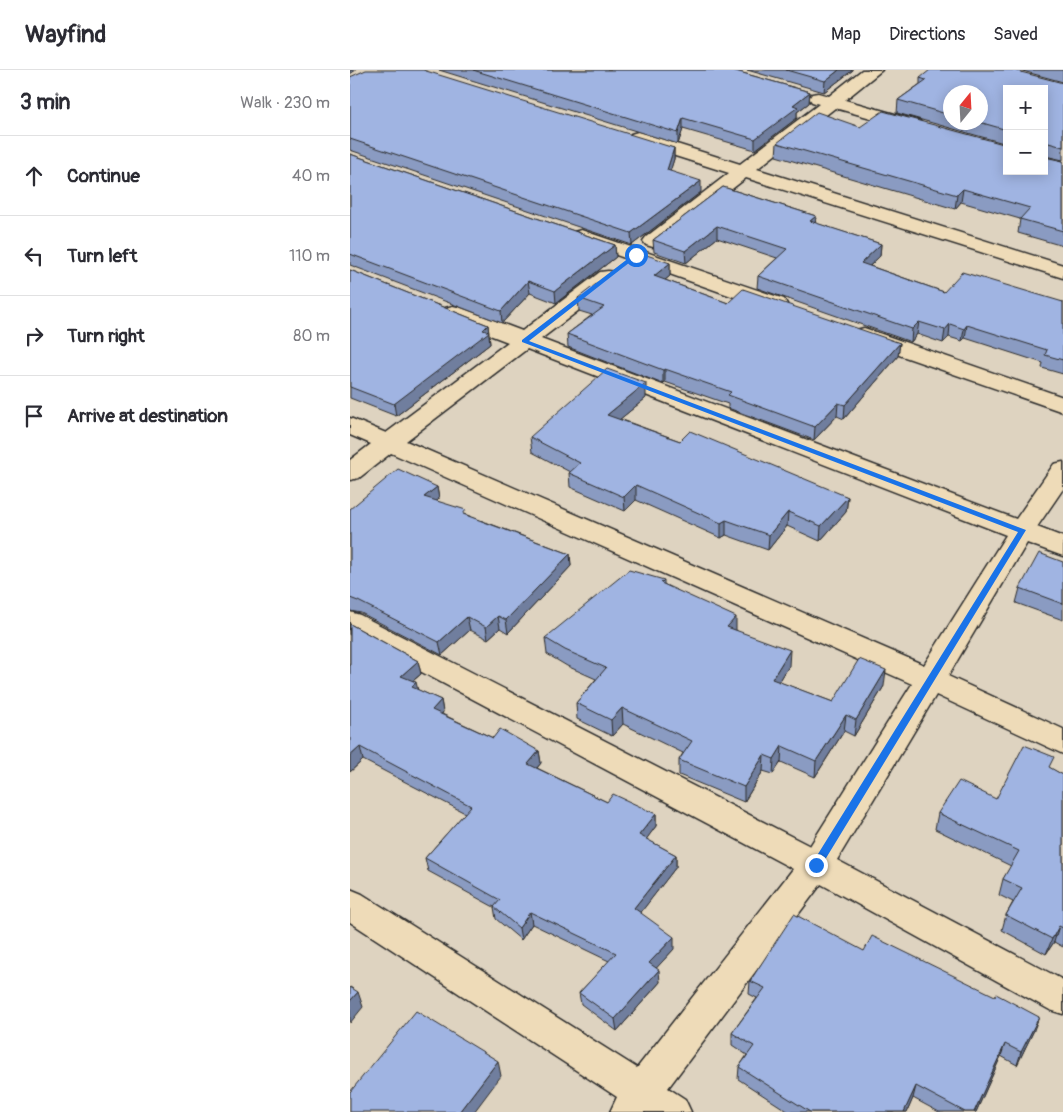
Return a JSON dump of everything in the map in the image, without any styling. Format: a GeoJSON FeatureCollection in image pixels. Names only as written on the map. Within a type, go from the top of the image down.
{"type":"FeatureCollection","features":[{"type":"Feature","properties":{"kind":"street"},"geometry":{"type":"LineString","coordinates":[[350,472],[636,255],[742,170],[873,70]]}},
{"type":"Feature","properties":{"kind":"street"},"geometry":{"type":"LineString","coordinates":[[804,94],[933,131]]}},
{"type":"Feature","properties":{"kind":"street"},"geometry":{"type":"LineString","coordinates":[[620,133],[1063,272]]}},
{"type":"Feature","properties":{"kind":"street"},"geometry":{"type":"LineString","coordinates":[[562,230],[794,310]]}},
{"type":"Feature","properties":{"kind":"street"},"geometry":{"type":"LineString","coordinates":[[433,305],[1063,547]]}},
{"type":"Feature","properties":{"kind":"street"},"geometry":{"type":"LineString","coordinates":[[840,327],[1063,405]]}},
{"type":"Feature","properties":{"kind":"street"},"geometry":{"type":"LineString","coordinates":[[350,426],[930,680],[1063,742]]}},
{"type":"Feature","properties":{"kind":"street"},"geometry":{"type":"LineString","coordinates":[[635,1102],[816,865],[1022,530],[1063,470]]}},
{"type":"Feature","properties":{"kind":"street"},"geometry":{"type":"LineString","coordinates":[[350,622],[816,865],[1063,998]]}},
{"type":"Feature","properties":{"kind":"street"},"geometry":{"type":"LineString","coordinates":[[350,904],[635,1102],[672,1112]]}},
{"type":"Feature","properties":{"kind":"building"},"geometry":{"type":"Polygon","coordinates":[[[366,70],[423,70],[674,148],[667,170],[701,181],[631,233],[350,139],[350,77],[366,70]]]}},
{"type":"Feature","properties":{"kind":"building"},"geometry":{"type":"Polygon","coordinates":[[[473,70],[732,70],[810,92],[793,105],[798,107],[755,139],[683,118],[678,133],[473,70]]]}},
{"type":"Feature","properties":{"kind":"building"},"geometry":{"type":"Polygon","coordinates":[[[786,70],[839,70],[825,81],[786,70]]]}},
{"type":"Feature","properties":{"kind":"building"},"geometry":{"type":"Polygon","coordinates":[[[930,70],[1013,70],[1063,83],[1063,147],[1048,143],[1048,85],[1003,85],[1003,129],[988,125],[988,85],[943,85],[943,113],[898,100],[926,80],[920,78],[930,70]]]}},
{"type":"Feature","properties":{"kind":"building"},"geometry":{"type":"Polygon","coordinates":[[[883,111],[943,127],[943,130],[952,130],[1003,144],[1003,175],[1048,175],[1048,158],[1063,161],[1063,231],[1020,219],[1030,208],[963,189],[957,195],[777,143],[817,112],[860,127],[883,111]]]}},
{"type":"Feature","properties":{"kind":"building"},"geometry":{"type":"Polygon","coordinates":[[[350,154],[615,245],[555,291],[528,281],[501,311],[350,254],[350,154]]]}},
{"type":"Feature","properties":{"kind":"building"},"geometry":{"type":"Polygon","coordinates":[[[723,187],[816,216],[810,221],[881,244],[861,263],[944,292],[962,272],[1063,302],[1063,360],[1045,355],[1047,350],[967,325],[964,329],[950,324],[945,330],[919,322],[912,329],[758,276],[787,249],[717,226],[685,251],[653,240],[723,187]]]}},
{"type":"Feature","properties":{"kind":"building"},"geometry":{"type":"Polygon","coordinates":[[[638,252],[670,263],[654,276],[728,303],[743,289],[900,343],[845,405],[838,403],[815,427],[728,395],[731,392],[665,369],[663,370],[567,334],[604,307],[578,298],[638,252]]]}},
{"type":"Feature","properties":{"kind":"building"},"geometry":{"type":"Polygon","coordinates":[[[350,270],[488,325],[483,330],[489,332],[394,404],[350,387],[350,270]]]}},
{"type":"Feature","properties":{"kind":"building"},"geometry":{"type":"Polygon","coordinates":[[[607,369],[646,383],[607,415],[680,441],[690,431],[848,497],[821,526],[788,512],[769,535],[726,520],[721,523],[636,485],[624,497],[569,473],[580,463],[530,437],[607,369]]]}},
{"type":"Feature","properties":{"kind":"building"},"geometry":{"type":"Polygon","coordinates":[[[398,469],[437,487],[424,497],[466,510],[463,514],[570,554],[506,620],[498,616],[486,627],[467,617],[439,642],[350,598],[350,509],[398,469]]]}},
{"type":"Feature","properties":{"kind":"building"},"geometry":{"type":"Polygon","coordinates":[[[1039,553],[1063,562],[1063,604],[1020,588],[1039,553]]]}},
{"type":"Feature","properties":{"kind":"building"},"geometry":{"type":"Polygon","coordinates":[[[629,570],[664,580],[661,583],[736,617],[727,627],[790,650],[772,679],[833,702],[859,659],[886,670],[856,720],[846,715],[816,761],[782,746],[774,759],[764,755],[744,787],[679,760],[692,741],[622,708],[611,720],[576,703],[606,668],[565,650],[545,638],[629,570]]]}},
{"type":"Feature","properties":{"kind":"building"},"geometry":{"type":"Polygon","coordinates":[[[350,624],[418,661],[401,676],[416,682],[412,687],[441,700],[432,710],[493,738],[500,729],[539,751],[528,764],[607,802],[613,794],[656,814],[639,835],[676,855],[634,908],[674,937],[649,963],[659,970],[615,1019],[579,993],[616,953],[530,912],[519,928],[494,907],[500,900],[425,858],[471,806],[360,747],[350,756],[350,624]]]}},
{"type":"Feature","properties":{"kind":"building"},"geometry":{"type":"Polygon","coordinates":[[[1024,745],[1054,757],[1049,767],[1063,775],[1063,928],[1059,926],[1052,939],[1006,915],[1022,888],[1003,879],[1019,851],[938,813],[959,781],[996,799],[1024,745]]]}},
{"type":"Feature","properties":{"kind":"building"},"geometry":{"type":"Polygon","coordinates":[[[794,914],[864,951],[872,936],[995,996],[996,994],[1039,1017],[1021,1052],[1005,1044],[974,1112],[965,1112],[916,1086],[904,1112],[810,1112],[739,1067],[754,1046],[732,1033],[765,988],[750,981],[794,914]]]}},
{"type":"Feature","properties":{"kind":"building"},"geometry":{"type":"Polygon","coordinates":[[[350,987],[358,992],[350,1001],[350,987]]]}},
{"type":"Feature","properties":{"kind":"building"},"geometry":{"type":"Polygon","coordinates":[[[416,1011],[498,1061],[459,1112],[350,1112],[350,1092],[416,1011]]]}},
{"type":"Feature","properties":{"kind":"route"},"geometry":{"type":"LineString","coordinates":[[636,255],[524,341],[1022,530],[816,865]]}}]}
